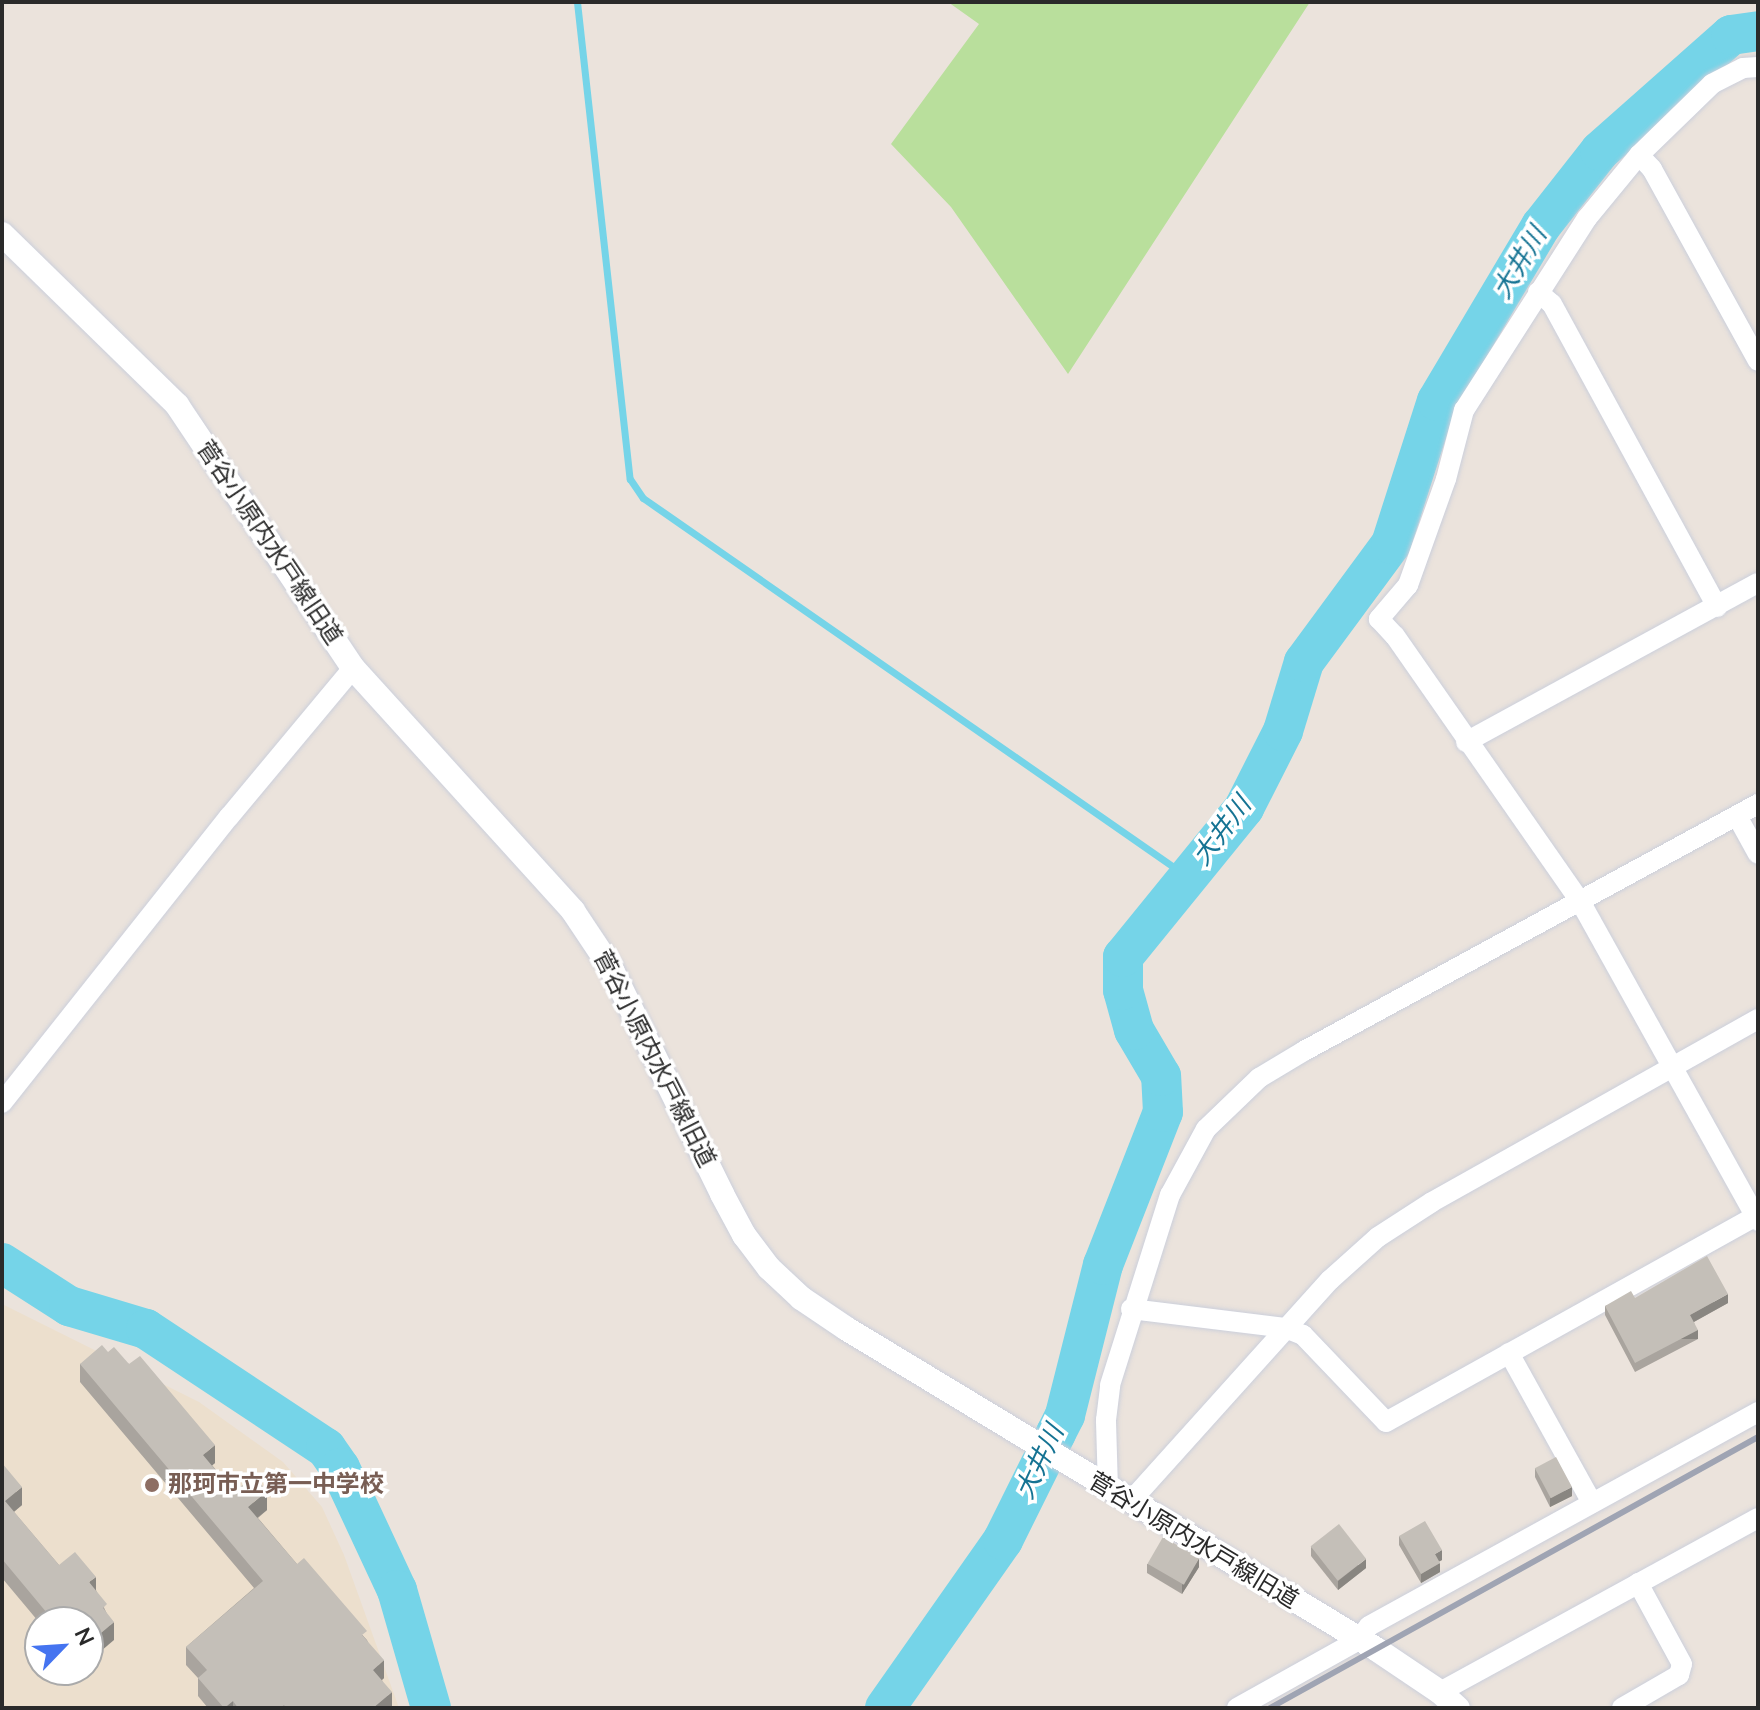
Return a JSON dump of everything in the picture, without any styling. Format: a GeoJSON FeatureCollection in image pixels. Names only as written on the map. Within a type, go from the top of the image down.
{"type":"FeatureCollection","features":[{"type":"Feature","properties":{"kind":"street"},"geometry":{"type":"LineString","coordinates":[[1131,1309],[1285,1328],[1303,1335],[1386,1422],[1757,1217],[1580,901],[1466,742],[1395,636],[1379,619],[1408,585],[1446,479],[1464,410],[1587,218],[1639,155],[1712,84],[1743,68],[1758,67]]}},
{"type":"Feature","properties":{"kind":"street"},"geometry":{"type":"LineString","coordinates":[[1639,155],[1652,169],[1758,361]]}},
{"type":"Feature","properties":{"kind":"street","name":"菅谷小原内水戸線旧道"},"geometry":{"type":"LineString","coordinates":[[2,234],[177,405],[353,668],[552,885],[595,941],[638,1021],[722,1194],[744,1235],[769,1268],[801,1298],[847,1329],[1449,1700]]}},
{"type":"Feature","properties":{"kind":"street"},"geometry":{"type":"LineString","coordinates":[[1538,292],[1552,304],[1717,607]]}},
{"type":"Feature","properties":{"kind":"street"},"geometry":{"type":"LineString","coordinates":[[1466,742],[1758,583]]}},
{"type":"Feature","properties":{"kind":"street"},"geometry":{"type":"LineString","coordinates":[[2,1103],[229,817],[353,668]]}},
{"type":"Feature","properties":{"kind":"street"},"geometry":{"type":"LineString","coordinates":[[1108,1489],[1106,1420],[1110,1385],[1131,1309],[1170,1195],[1206,1129],[1259,1078],[1758,804]]}},
{"type":"Feature","properties":{"kind":"street"},"geometry":{"type":"LineString","coordinates":[[1737,816],[1758,854]]}},
{"type":"Feature","properties":{"kind":"street"},"geometry":{"type":"LineString","coordinates":[[1130,1502],[1285,1328],[1330,1280],[1378,1237],[1432,1202],[1758,1019]]}},
{"type":"Feature","properties":{"kind":"street"},"geometry":{"type":"LineString","coordinates":[[1509,1353],[1592,1503]]}},
{"type":"Feature","properties":{"kind":"street"},"geometry":{"type":"LineString","coordinates":[[1237,1708],[1357,1641],[1369,1626],[1758,1412]]}},
{"type":"Feature","properties":{"kind":"street"},"geometry":{"type":"LineString","coordinates":[[1449,1700],[1638,1583],[1758,1518]]}},
{"type":"Feature","properties":{"kind":"street"},"geometry":{"type":"LineString","coordinates":[[1622,1708],[1679,1675],[1682,1664],[1638,1583]]}},
{"type":"Feature","properties":{"kind":"shaded area","name":"那珂市立第一中学校"},"geometry":{"type":"Polygon","coordinates":[[[2,1304],[199,1402],[283,1462],[322,1507],[344,1555],[399,1708],[2,1708],[2,1304]]]}},
{"type":"Feature","properties":{"kind":"green space"},"geometry":{"type":"Polygon","coordinates":[[[948,2],[1310,2],[1068,374],[951,207],[891,144],[979,24],[948,2]]]}},
{"type":"Feature","properties":{"kind":"building"},"geometry":{"type":"Polygon","coordinates":[[[1707,1256],[1728,1294],[1690,1315],[1698,1330],[1635,1363],[1605,1306],[1631,1291],[1635,1298],[1707,1256]]]}},
{"type":"Feature","properties":{"kind":"building"},"geometry":{"type":"Polygon","coordinates":[[[102,1345],[108,1352],[114,1347],[129,1364],[140,1356],[215,1445],[203,1455],[234,1492],[254,1476],[267,1491],[248,1507],[297,1564],[304,1558],[367,1631],[362,1635],[384,1660],[373,1670],[392,1692],[373,1708],[286,1708],[284,1705],[280,1708],[238,1708],[233,1701],[224,1708],[198,1678],[207,1670],[186,1647],[263,1581],[80,1364],[102,1345]]]}},
{"type":"Feature","properties":{"kind":"building"},"geometry":{"type":"Polygon","coordinates":[[[1556,1457],[1572,1487],[1551,1498],[1535,1468],[1556,1457]]]}},
{"type":"Feature","properties":{"kind":"building"},"geometry":{"type":"Polygon","coordinates":[[[2,1463],[22,1487],[5,1501],[59,1565],[75,1552],[96,1577],[89,1582],[107,1604],[104,1607],[41,1606],[2,1559],[2,1463]]]}},
{"type":"Feature","properties":{"kind":"building"},"geometry":{"type":"Polygon","coordinates":[[[1425,1521],[1442,1550],[1435,1554],[1440,1563],[1421,1574],[1399,1536],[1425,1521]]]}},
{"type":"Feature","properties":{"kind":"building"},"geometry":{"type":"Polygon","coordinates":[[[1339,1524],[1366,1559],[1338,1581],[1311,1546],[1339,1524]]]}},
{"type":"Feature","properties":{"kind":"building"},"geometry":{"type":"Polygon","coordinates":[[[1163,1537],[1199,1558],[1184,1585],[1148,1564],[1163,1537]]]}},
{"type":"Feature","properties":{"kind":"building"},"geometry":{"type":"Polygon","coordinates":[[[104,1609],[114,1622],[104,1630],[104,1609]]]}},
{"type":"Feature","properties":{"kind":"waterway"},"geometry":{"type":"LineString","coordinates":[[577,2],[630,479],[643,498],[1188,877]]}},
{"type":"Feature","properties":{"kind":"waterway","name":"大井川"},"geometry":{"type":"LineString","coordinates":[[885,1708],[1003,1540],[1065,1415],[1103,1265],[1163,1112],[1161,1076],[1134,1030],[1123,990],[1123,957],[1244,808],[1283,731],[1304,662],[1391,544],[1437,401],[1541,226],[1600,151],[1731,35],[1758,31]]}},
{"type":"Feature","properties":{"kind":"waterway"},"geometry":{"type":"LineString","coordinates":[[2,1263],[69,1306],[146,1329],[326,1448],[340,1468],[397,1590],[431,1708]]}},
{"type":"Feature","properties":{"kind":"railway"},"geometry":{"type":"LineString","coordinates":[[1270,1708],[1758,1437]]}},
{"type":"Feature","properties":{"kind":"place","name":"那珂市立第一中学校"},"geometry":{"type":"Point","coordinates":[152,1485]}}]}
